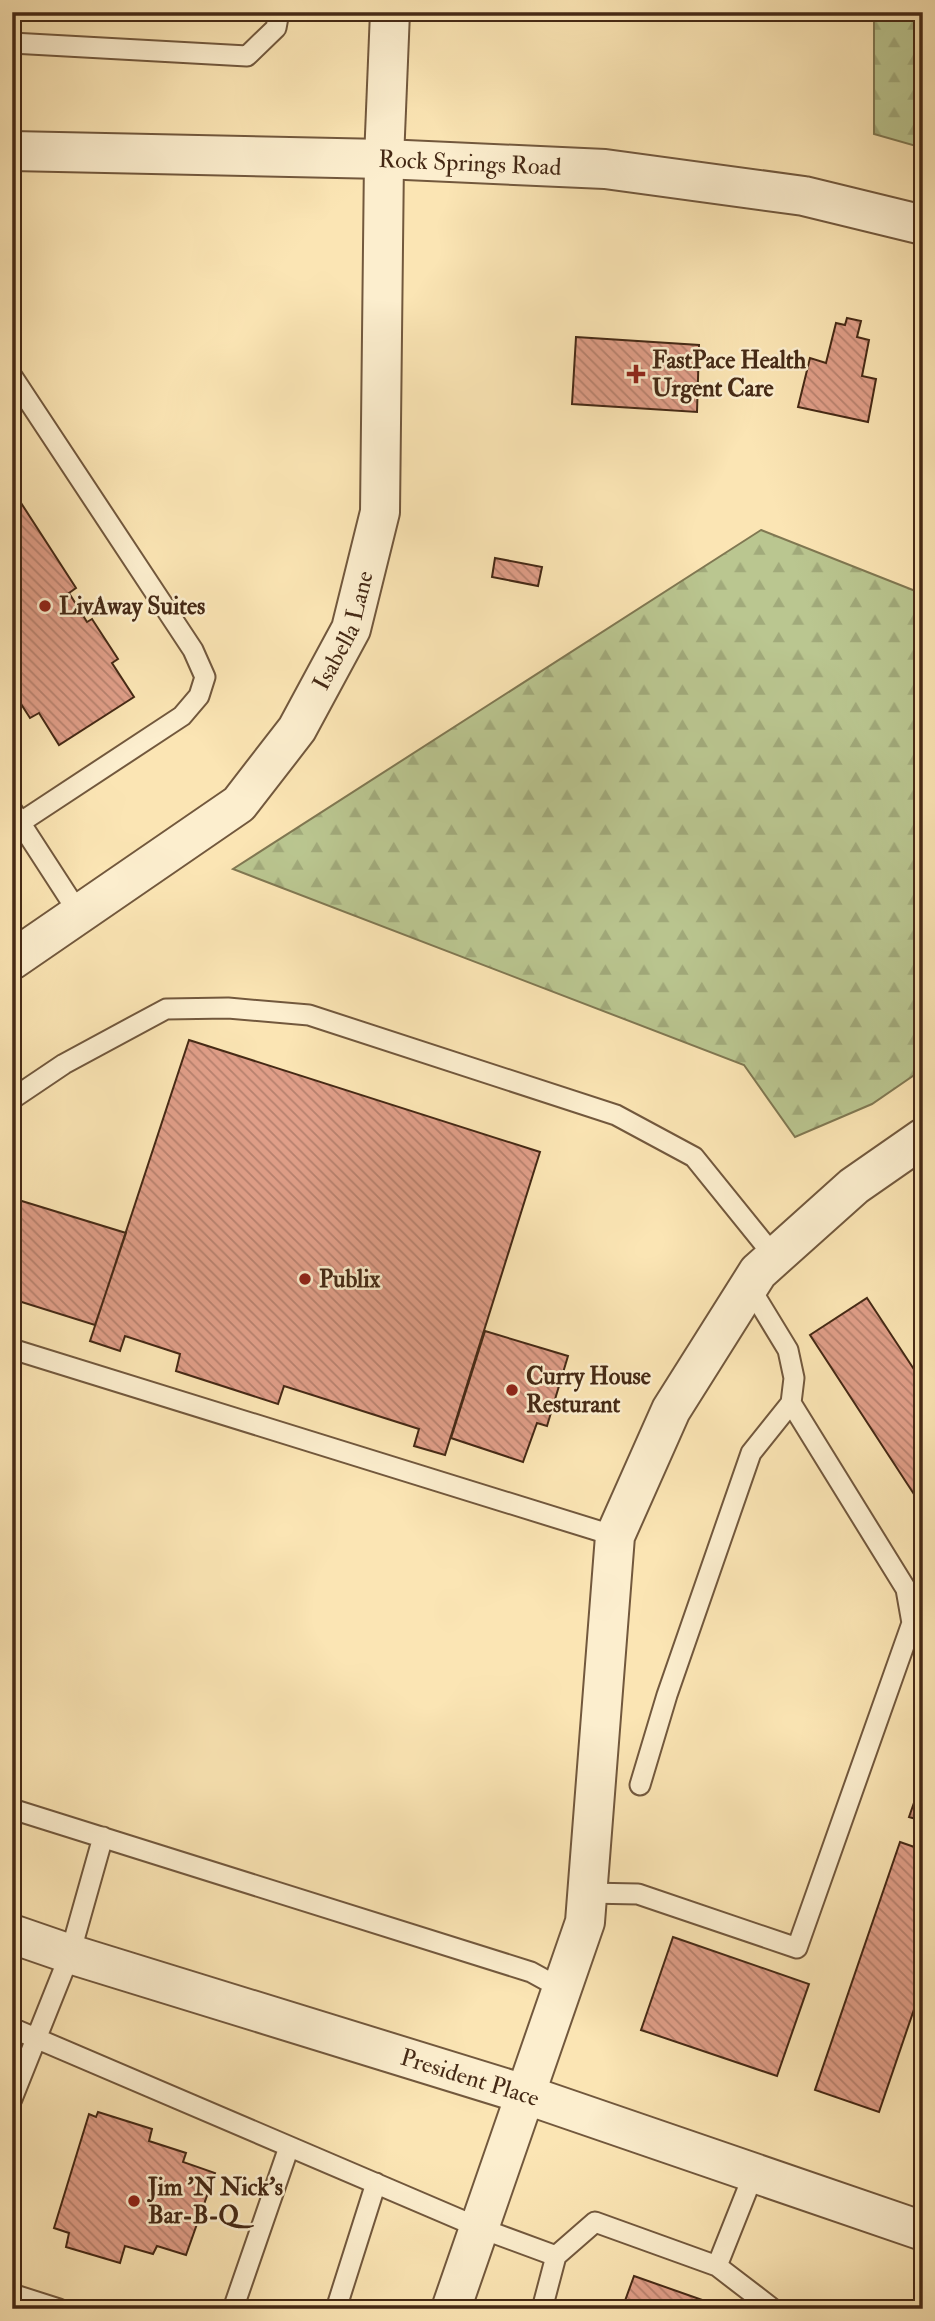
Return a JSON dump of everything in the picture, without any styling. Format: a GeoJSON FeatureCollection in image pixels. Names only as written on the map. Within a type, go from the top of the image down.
{"type":"FeatureCollection","features":[{"type":"Feature","properties":{"kind":"street","name":"Isabella Lane"},"geometry":{"type":"LineString","coordinates":[[12,960],[239,804],[298,729],[351,629],[380,512],[384,159],[390,12]]}},
{"type":"Feature","properties":{"kind":"street","name":"Rock Springs Road"},"geometry":{"type":"LineString","coordinates":[[12,151],[384,159],[605,169],[804,197],[923,225]]}},
{"type":"Feature","properties":{"kind":"street"},"geometry":{"type":"LineString","coordinates":[[451,2309],[585,1922],[615,1536],[671,1410],[758,1272],[853,1186],[923,1138]]}},
{"type":"Feature","properties":{"kind":"street","name":"President Place"},"geometry":{"type":"LineString","coordinates":[[12,1934],[524,2094],[923,2231]]}},
{"type":"Feature","properties":{"kind":"lane"},"geometry":{"type":"LineString","coordinates":[[12,43],[247,56],[276,27],[279,12]]}},
{"type":"Feature","properties":{"kind":"lane"},"geometry":{"type":"LineString","coordinates":[[12,376],[193,650],[205,677],[199,696],[182,716],[15,820],[80,915]]}},
{"type":"Feature","properties":{"kind":"lane"},"geometry":{"type":"LineString","coordinates":[[12,1099],[64,1064],[166,1009],[228,1008],[309,1015],[616,1115],[694,1157],[774,1256]]}},
{"type":"Feature","properties":{"kind":"lane"},"geometry":{"type":"LineString","coordinates":[[640,1786],[667,1695],[751,1453],[791,1403],[794,1378],[788,1350],[749,1286]]}},
{"type":"Feature","properties":{"kind":"lane"},"geometry":{"type":"LineString","coordinates":[[12,1349],[615,1536]]}},
{"type":"Feature","properties":{"kind":"lane"},"geometry":{"type":"LineString","coordinates":[[588,1893],[639,1895],[797,1948],[912,1623],[906,1589],[791,1403]]}},
{"type":"Feature","properties":{"kind":"lane"},"geometry":{"type":"LineString","coordinates":[[12,1809],[531,1972],[562,1989]]}},
{"type":"Feature","properties":{"kind":"lane"},"geometry":{"type":"LineString","coordinates":[[12,2099],[70,1954],[103,1837]]}},
{"type":"Feature","properties":{"kind":"lane"},"geometry":{"type":"LineString","coordinates":[[12,2028],[480,2228],[556,2256]]}},
{"type":"Feature","properties":{"kind":"lane"},"geometry":{"type":"LineString","coordinates":[[233,2309],[289,2147]]}},
{"type":"Feature","properties":{"kind":"lane"},"geometry":{"type":"LineString","coordinates":[[717,2266],[754,2174]]}},
{"type":"Feature","properties":{"kind":"lane"},"geometry":{"type":"LineString","coordinates":[[336,2309],[376,2183]]}},
{"type":"Feature","properties":{"kind":"lane"},"geometry":{"type":"LineString","coordinates":[[542,2309],[556,2256],[595,2222],[717,2266],[773,2309]]}},
{"type":"Feature","properties":{"kind":"lane"},"geometry":{"type":"LineString","coordinates":[[12,2294],[59,2309]]}},
{"type":"Feature","properties":{"kind":"green space"},"geometry":{"type":"Polygon","coordinates":[[[874,12],[923,12],[923,148],[874,134],[874,12]]]}},
{"type":"Feature","properties":{"kind":"green space"},"geometry":{"type":"Polygon","coordinates":[[[761,530],[923,594],[923,1069],[872,1104],[795,1137],[744,1065],[233,869],[761,530]]]}},
{"type":"Feature","properties":{"kind":"building"},"geometry":{"type":"Polygon","coordinates":[[[847,318],[861,321],[857,337],[869,340],[862,376],[876,379],[868,422],[798,407],[810,358],[826,363],[836,323],[845,325],[847,318]]]}},
{"type":"Feature","properties":{"kind":"building","name":"FastPace Health Urgent Care"},"geometry":{"type":"Polygon","coordinates":[[[576,337],[699,345],[697,412],[572,404],[576,337]]]}},
{"type":"Feature","properties":{"kind":"building","name":"LivAway Suites"},"geometry":{"type":"Polygon","coordinates":[[[12,489],[76,588],[69,593],[87,622],[92,619],[118,659],[112,663],[134,697],[59,745],[39,713],[30,718],[12,690],[12,489]]]}},
{"type":"Feature","properties":{"kind":"building"},"geometry":{"type":"Polygon","coordinates":[[[495,558],[542,567],[538,586],[492,577],[495,558]]]}},
{"type":"Feature","properties":{"kind":"building","name":"Publix"},"geometry":{"type":"Polygon","coordinates":[[[189,1040],[540,1152],[445,1455],[414,1446],[419,1429],[284,1386],[278,1404],[176,1371],[180,1354],[125,1336],[120,1351],[90,1341],[189,1040]]]}},
{"type":"Feature","properties":{"kind":"building"},"geometry":{"type":"Polygon","coordinates":[[[12,1198],[126,1233],[95,1325],[12,1299],[12,1198]]]}},
{"type":"Feature","properties":{"kind":"building"},"geometry":{"type":"Polygon","coordinates":[[[867,1298],[923,1383],[923,1508],[810,1335],[867,1298]]]}},
{"type":"Feature","properties":{"kind":"building","name":"Curry House Resturant"},"geometry":{"type":"Polygon","coordinates":[[[485,1331],[568,1356],[547,1426],[537,1423],[523,1462],[451,1438],[485,1331]]]}},
{"type":"Feature","properties":{"kind":"building"},"geometry":{"type":"Polygon","coordinates":[[[923,1777],[923,1821],[909,1817],[923,1777]]]}},
{"type":"Feature","properties":{"kind":"building"},"geometry":{"type":"Polygon","coordinates":[[[900,1842],[923,1850],[923,1983],[879,2112],[815,2090],[900,1842]]]}},
{"type":"Feature","properties":{"kind":"building"},"geometry":{"type":"Polygon","coordinates":[[[673,1937],[809,1984],[777,2076],[641,2030],[673,1937]]]}},
{"type":"Feature","properties":{"kind":"building","name":"Jim 'N Nick's Bar-B-Q"},"geometry":{"type":"Polygon","coordinates":[[[98,2112],[152,2129],[149,2141],[186,2153],[183,2162],[215,2173],[186,2255],[157,2246],[153,2254],[125,2246],[120,2263],[66,2247],[69,2233],[54,2228],[89,2114],[96,2117],[98,2112]]]}},
{"type":"Feature","properties":{"kind":"building"},"geometry":{"type":"Polygon","coordinates":[[[634,2276],[725,2308],[622,2309],[634,2276]]]}},
{"type":"Feature","properties":{"kind":"place","name":"FastPace Health Urgent Care"},"geometry":{"type":"Point","coordinates":[636,374]}},
{"type":"Feature","properties":{"kind":"place","name":"LivAway Suites"},"geometry":{"type":"Point","coordinates":[45,606]}},
{"type":"Feature","properties":{"kind":"place","name":"Publix"},"geometry":{"type":"Point","coordinates":[305,1279]}},
{"type":"Feature","properties":{"kind":"place","name":"Curry House Resturant"},"geometry":{"type":"Point","coordinates":[512,1390]}},
{"type":"Feature","properties":{"kind":"place","name":"Jim 'N Nick's Bar-B-Q"},"geometry":{"type":"Point","coordinates":[134,2201]}}]}
